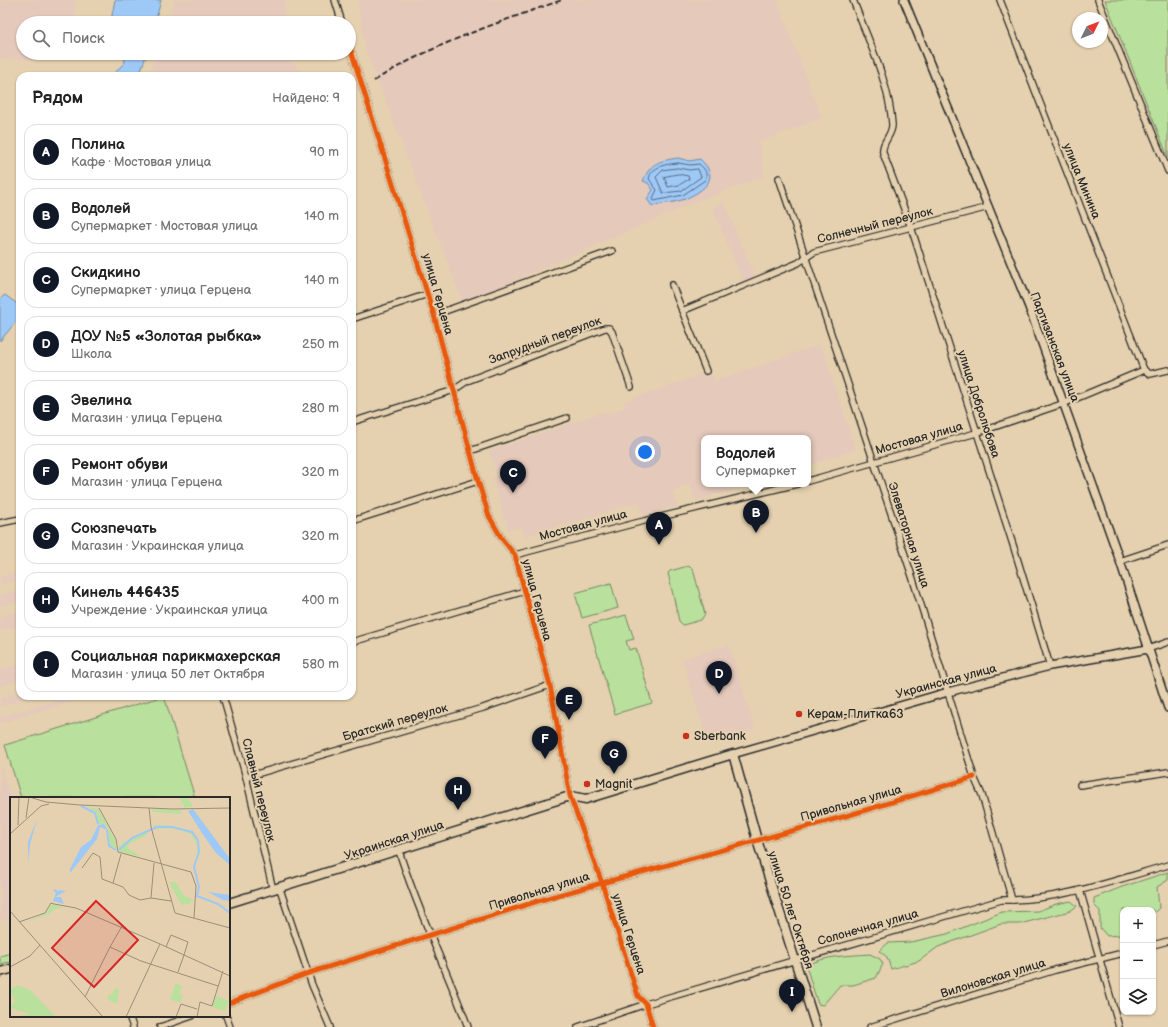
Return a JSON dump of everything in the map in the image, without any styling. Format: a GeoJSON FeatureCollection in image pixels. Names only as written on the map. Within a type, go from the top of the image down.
{"type":"FeatureCollection","features":[{"type":"Feature","properties":{"kind":"main road","name":"Украинская улица"},"geometry":{"type":"LineString","coordinates":[[230,903],[399,851],[570,796],[586,799],[733,754]]}},
{"type":"Feature","properties":{"kind":"main road","name":"улица 50 лет Октября"},"geometry":{"type":"LineString","coordinates":[[733,754],[756,840],[816,1027]]}},
{"type":"Feature","properties":{"kind":"main road"},"geometry":{"type":"LineString","coordinates":[[0,972],[10,969]]}},
{"type":"Feature","properties":{"kind":"street"},"geometry":{"type":"LineString","coordinates":[[335,0],[340,16]]}},
{"type":"Feature","properties":{"kind":"street","name":"улица Добролюбова"},"geometry":{"type":"LineString","coordinates":[[853,0],[884,81],[889,105],[892,127],[882,149],[911,227],[1014,548],[1050,666]]}},
{"type":"Feature","properties":{"kind":"street","name":"Партизанская улица"},"geometry":{"type":"LineString","coordinates":[[904,0],[1029,307],[1065,403],[1120,561],[1168,708]]}},
{"type":"Feature","properties":{"kind":"street","name":"улица Минина"},"geometry":{"type":"LineString","coordinates":[[1000,0],[1144,370]]}},
{"type":"Feature","properties":{"kind":"street"},"geometry":{"type":"LineString","coordinates":[[1098,0],[1168,171]]}},
{"type":"Feature","properties":{"kind":"street","name":"улица Герцена"},"geometry":{"type":"LineString","coordinates":[[354,60],[428,294],[478,481],[489,516],[502,539],[515,555],[550,685],[570,796],[602,883],[638,996],[646,1004],[653,1027]]}},
{"type":"Feature","properties":{"kind":"street","name":"Элеваторная улица"},"geometry":{"type":"LineString","coordinates":[[779,178],[874,463],[974,777],[982,795],[1012,900]]}},
{"type":"Feature","properties":{"kind":"street","name":"Солнечный переулок"},"geometry":{"type":"LineString","coordinates":[[682,311],[798,263],[814,252],[989,207]]}},
{"type":"Feature","properties":{"kind":"street"},"geometry":{"type":"LineString","coordinates":[[434,315],[612,250]]}},
{"type":"Feature","properties":{"kind":"street"},"geometry":{"type":"LineString","coordinates":[[672,285],[706,371]]}},
{"type":"Feature","properties":{"kind":"street"},"geometry":{"type":"LineString","coordinates":[[356,318],[428,294]]}},
{"type":"Feature","properties":{"kind":"street","name":"Запрудный переулок"},"geometry":{"type":"LineString","coordinates":[[454,390],[467,381],[605,328],[609,328],[612,332],[631,387]]}},
{"type":"Feature","properties":{"kind":"street","name":"Мостовая улица"},"geometry":{"type":"LineString","coordinates":[[811,480],[976,433],[1065,403],[1144,370],[1150,374],[1168,370]]}},
{"type":"Feature","properties":{"kind":"street"},"geometry":{"type":"LineString","coordinates":[[356,421],[454,390]]}},
{"type":"Feature","properties":{"kind":"street"},"geometry":{"type":"LineString","coordinates":[[470,451],[567,418]]}},
{"type":"Feature","properties":{"kind":"street"},"geometry":{"type":"LineString","coordinates":[[356,520],[478,481]]}},
{"type":"Feature","properties":{"kind":"street","name":"Мостовая улица"},"geometry":{"type":"LineString","coordinates":[[515,555],[636,523],[785,487]]}},
{"type":"Feature","properties":{"kind":"street"},"geometry":{"type":"LineString","coordinates":[[0,523],[16,520]]}},
{"type":"Feature","properties":{"kind":"street"},"geometry":{"type":"LineString","coordinates":[[1120,561],[1168,545]]}},
{"type":"Feature","properties":{"kind":"street"},"geometry":{"type":"LineString","coordinates":[[356,641],[525,591]]}},
{"type":"Feature","properties":{"kind":"street","name":"Украинская улица"},"geometry":{"type":"LineString","coordinates":[[733,754],[948,692],[1050,666],[1148,650],[1168,642]]}},
{"type":"Feature","properties":{"kind":"street","name":"Братский переулок"},"geometry":{"type":"LineString","coordinates":[[246,777],[483,708],[550,685]]}},
{"type":"Feature","properties":{"kind":"street","name":"Славный переулок"},"geometry":{"type":"LineString","coordinates":[[225,700],[276,889],[309,973],[312,985],[330,1027]]}},
{"type":"Feature","properties":{"kind":"street"},"geometry":{"type":"LineString","coordinates":[[1080,785],[1168,772]]}},
{"type":"Feature","properties":{"kind":"street","name":"Привольная улица"},"geometry":{"type":"LineString","coordinates":[[230,1003],[309,973],[429,934],[602,883],[846,816],[974,777]]}},
{"type":"Feature","properties":{"kind":"street"},"geometry":{"type":"LineString","coordinates":[[399,851],[411,890],[454,989],[468,1027]]}},
{"type":"Feature","properties":{"kind":"street","name":"Солонечная улица"},"geometry":{"type":"LineString","coordinates":[[578,1027],[646,1004],[1001,900],[1012,900],[1080,890],[1168,865]]}},
{"type":"Feature","properties":{"kind":"street"},"geometry":{"type":"LineString","coordinates":[[1080,890],[1119,1027]]}},
{"type":"Feature","properties":{"kind":"street"},"geometry":{"type":"LineString","coordinates":[[1156,944],[1168,941]]}},
{"type":"Feature","properties":{"kind":"street","name":"Вилоновская улица"},"geometry":{"type":"LineString","coordinates":[[870,1027],[1055,970],[1120,954]]}},
{"type":"Feature","properties":{"kind":"street"},"geometry":{"type":"LineString","coordinates":[[129,1017],[133,1027]]}},
{"type":"Feature","properties":{"kind":"street"},"geometry":{"type":"LineString","coordinates":[[160,1027],[189,1017]]}},
{"type":"Feature","properties":{"kind":"street"},"geometry":{"type":"LineString","coordinates":[[226,1017],[230,1027]]}},
{"type":"Feature","properties":{"kind":"shaded area"},"geometry":{"type":"Polygon","coordinates":[[[0,0],[76,0],[75,16],[16,16],[16,60],[0,59],[0,0]]]}},
{"type":"Feature","properties":{"kind":"shaded area"},"geometry":{"type":"Polygon","coordinates":[[[175,0],[286,0],[284,16],[169,16],[175,0]]]}},
{"type":"Feature","properties":{"kind":"shaded area"},"geometry":{"type":"Polygon","coordinates":[[[357,0],[777,0],[822,118],[759,142],[765,176],[693,203],[463,303],[366,51],[357,0]]]}},
{"type":"Feature","properties":{"kind":"shaded area"},"geometry":{"type":"Polygon","coordinates":[[[154,60],[292,60],[301,72],[150,72],[154,60]]]}},
{"type":"Feature","properties":{"kind":"shaded area"},"geometry":{"type":"Polygon","coordinates":[[[724,202],[755,277],[743,282],[712,207],[724,202]]]}},
{"type":"Feature","properties":{"kind":"shaded area"},"geometry":{"type":"Polygon","coordinates":[[[821,344],[856,449],[811,465],[811,435],[701,435],[701,487],[745,487],[696,501],[690,484],[672,491],[677,506],[643,516],[638,502],[525,536],[521,526],[508,530],[492,478],[498,476],[489,451],[600,413],[625,407],[624,402],[710,371],[714,381],[821,344]]]}},
{"type":"Feature","properties":{"kind":"shaded area"},"geometry":{"type":"Polygon","coordinates":[[[16,573],[16,580],[0,584],[0,577],[16,573]]]}},
{"type":"Feature","properties":{"kind":"shaded area"},"geometry":{"type":"Polygon","coordinates":[[[16,591],[16,602],[0,606],[0,595],[16,591]]]}},
{"type":"Feature","properties":{"kind":"shaded area"},"geometry":{"type":"Polygon","coordinates":[[[16,612],[16,627],[0,631],[0,616],[16,612]]]}},
{"type":"Feature","properties":{"kind":"shaded area"},"geometry":{"type":"Polygon","coordinates":[[[729,644],[755,729],[708,744],[682,659],[729,644]]]}},
{"type":"Feature","properties":{"kind":"shaded area"},"geometry":{"type":"Polygon","coordinates":[[[16,665],[16,681],[0,686],[0,670],[16,665]]]}},
{"type":"Feature","properties":{"kind":"shaded area"},"geometry":{"type":"Polygon","coordinates":[[[16,693],[16,700],[22,700],[0,707],[0,698],[16,693]]]}},
{"type":"Feature","properties":{"kind":"shaded area"},"geometry":{"type":"Polygon","coordinates":[[[57,700],[78,700],[0,723],[0,717],[57,700]]]}},
{"type":"Feature","properties":{"kind":"shaded area"},"geometry":{"type":"Polygon","coordinates":[[[0,763],[10,797],[10,918],[0,921],[0,763]]]}},
{"type":"Feature","properties":{"kind":"green space"},"geometry":{"type":"Polygon","coordinates":[[[1105,0],[1168,0],[1168,157],[1105,0]]]}},
{"type":"Feature","properties":{"kind":"green space"},"geometry":{"type":"Polygon","coordinates":[[[688,566],[693,569],[705,614],[701,620],[683,625],[679,621],[668,573],[670,571],[688,566]]]}},
{"type":"Feature","properties":{"kind":"green space"},"geometry":{"type":"Polygon","coordinates":[[[611,583],[618,608],[582,618],[575,593],[611,583]]]}},
{"type":"Feature","properties":{"kind":"green space"},"geometry":{"type":"Polygon","coordinates":[[[626,615],[634,639],[626,641],[629,650],[636,648],[652,703],[615,714],[589,625],[626,615]]]}},
{"type":"Feature","properties":{"kind":"green space"},"geometry":{"type":"Polygon","coordinates":[[[151,700],[165,700],[195,797],[21,797],[5,745],[151,700]]]}},
{"type":"Feature","properties":{"kind":"green space"},"geometry":{"type":"Polygon","coordinates":[[[1168,872],[1168,880],[1157,887],[1159,908],[1156,911],[1156,907],[1120,907],[1120,935],[1107,936],[1100,928],[1100,911],[1094,905],[1094,898],[1168,872]]]}},
{"type":"Feature","properties":{"kind":"green space"},"geometry":{"type":"Polygon","coordinates":[[[1071,901],[1077,906],[1070,911],[1020,924],[1001,924],[938,947],[919,961],[891,969],[887,957],[879,951],[888,943],[911,942],[947,934],[1002,912],[1038,911],[1056,904],[1071,901]]]}},
{"type":"Feature","properties":{"kind":"green space"},"geometry":{"type":"Polygon","coordinates":[[[10,953],[10,962],[0,964],[0,956],[10,953]]]}},
{"type":"Feature","properties":{"kind":"green space"},"geometry":{"type":"Polygon","coordinates":[[[870,954],[880,959],[883,964],[876,978],[853,985],[840,985],[823,1005],[818,1004],[806,966],[829,958],[870,954]]]}},
{"type":"Feature","properties":{"kind":"water"},"geometry":{"type":"Polygon","coordinates":[[[115,0],[161,0],[157,16],[112,15],[115,0]]]}},
{"type":"Feature","properties":{"kind":"water"},"geometry":{"type":"Polygon","coordinates":[[[125,60],[145,60],[142,72],[116,72],[125,62],[125,60]]]}},
{"type":"Feature","properties":{"kind":"water"},"geometry":{"type":"Polygon","coordinates":[[[678,158],[690,161],[700,159],[709,172],[710,178],[708,183],[699,192],[685,199],[652,206],[647,199],[653,190],[648,183],[643,181],[646,175],[656,164],[666,160],[678,158]]]}},
{"type":"Feature","properties":{"kind":"water"},"geometry":{"type":"Polygon","coordinates":[[[5,295],[16,303],[16,322],[0,341],[0,299],[5,295]]]}},
{"type":"Feature","properties":{"kind":"railway"},"geometry":{"type":"LineString","coordinates":[[374,81],[419,56],[465,35],[562,0]]}},
{"type":"Feature","properties":{"kind":"cycle path"},"geometry":{"type":"LineString","coordinates":[[354,60],[434,315],[478,481],[489,516],[502,539],[515,555],[550,685],[570,796],[602,883],[638,996],[646,1004],[653,1027]]}},
{"type":"Feature","properties":{"kind":"cycle path"},"geometry":{"type":"LineString","coordinates":[[230,1003],[309,973],[551,897],[846,816],[974,777]]}},
{"type":"Feature","properties":{"kind":"place","name":"Скидкино"},"geometry":{"type":"Point","coordinates":[513,493]}},
{"type":"Feature","properties":{"kind":"place","name":"Водолей"},"geometry":{"type":"Point","coordinates":[756,533]}},
{"type":"Feature","properties":{"kind":"place","name":"Полина"},"geometry":{"type":"Point","coordinates":[659,545]}},
{"type":"Feature","properties":{"kind":"place","name":"ДОУ №5 «Золотая рыбка»"},"geometry":{"type":"Point","coordinates":[719,694]}},
{"type":"Feature","properties":{"kind":"place","name":"Керам-Плитка63"},"geometry":{"type":"Point","coordinates":[799,714]}},
{"type":"Feature","properties":{"kind":"place","name":"Эвелина"},"geometry":{"type":"Point","coordinates":[569,720]}},
{"type":"Feature","properties":{"kind":"place","name":"Sberbank"},"geometry":{"type":"Point","coordinates":[686,736]}},
{"type":"Feature","properties":{"kind":"place","name":"Ремонт обуви"},"geometry":{"type":"Point","coordinates":[545,759]}},
{"type":"Feature","properties":{"kind":"place","name":"Союзпечать"},"geometry":{"type":"Point","coordinates":[614,774]}},
{"type":"Feature","properties":{"kind":"place","name":"Magnit"},"geometry":{"type":"Point","coordinates":[587,784]}},
{"type":"Feature","properties":{"kind":"place","name":"Кинель 446435"},"geometry":{"type":"Point","coordinates":[458,810]}},
{"type":"Feature","properties":{"kind":"place","name":"Социальная парикмахерская"},"geometry":{"type":"Point","coordinates":[792,1012]}}]}
